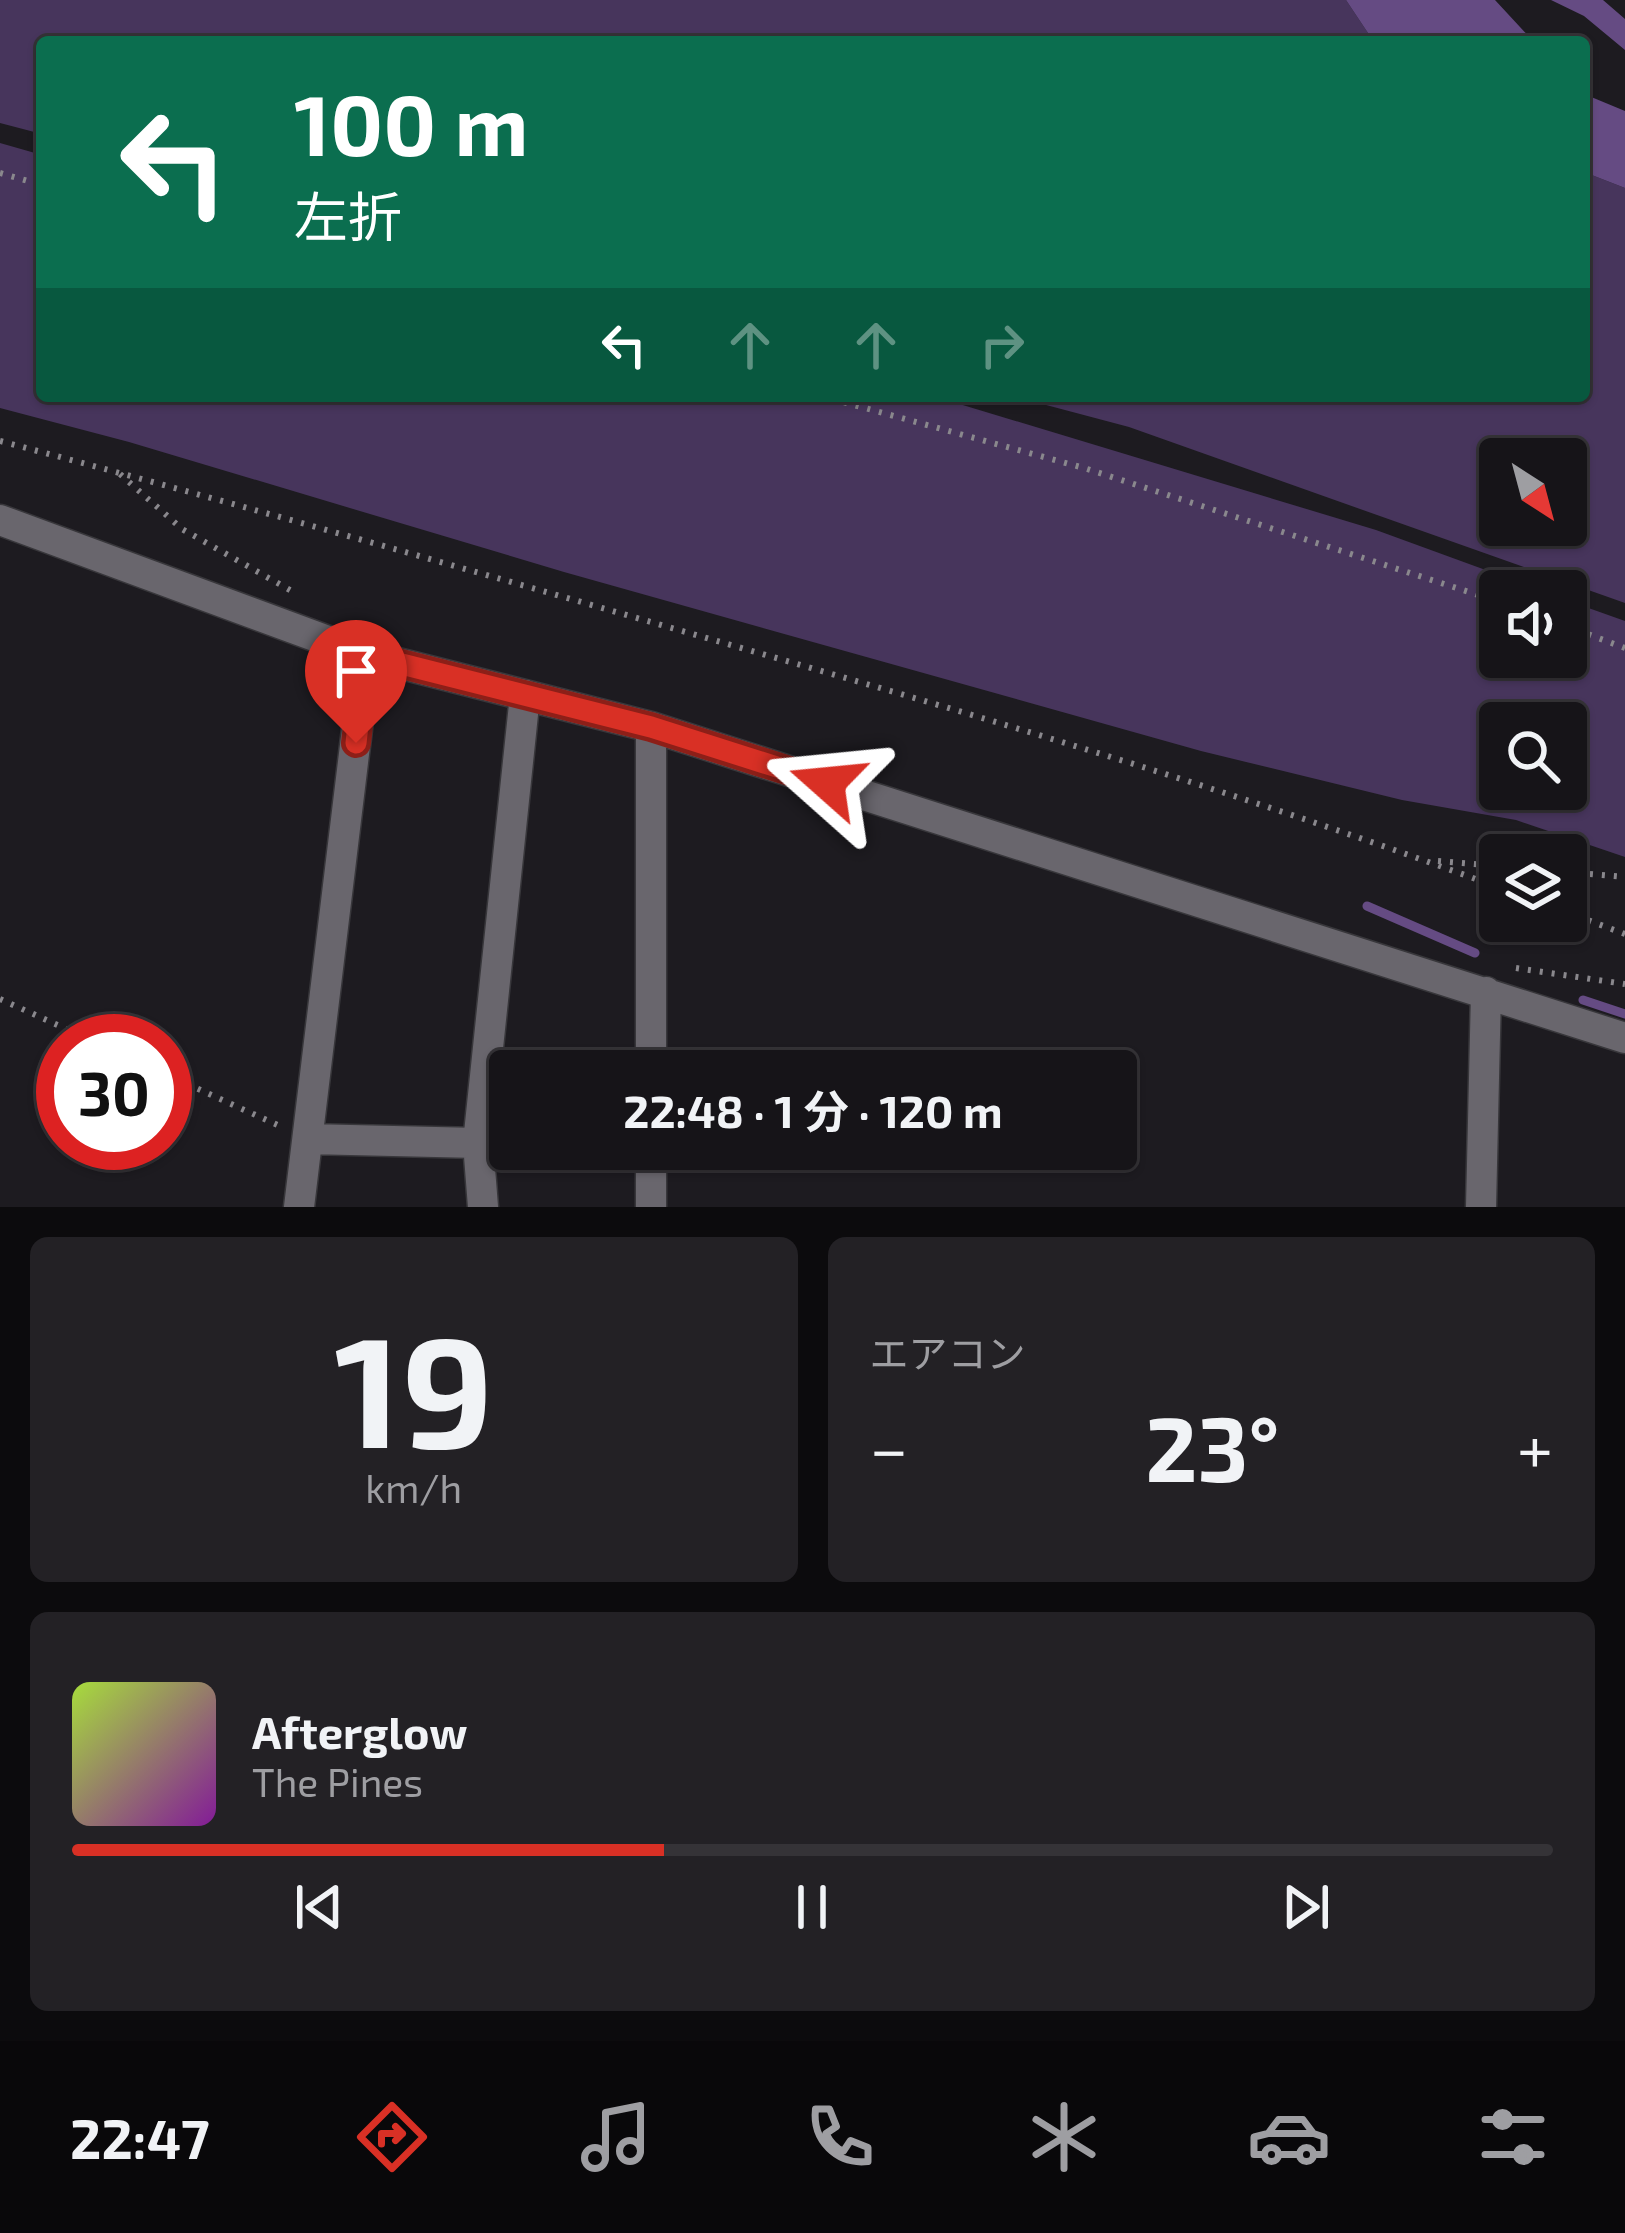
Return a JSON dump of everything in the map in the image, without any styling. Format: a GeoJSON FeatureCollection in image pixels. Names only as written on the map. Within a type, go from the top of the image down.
{"type":"FeatureCollection","features":[{"type":"Feature","properties":{"kind":"street"},"geometry":{"type":"LineString","coordinates":[[0,520],[366,655],[651,727],[1625,1038]]}},
{"type":"Feature","properties":{"kind":"street"},"geometry":{"type":"LineString","coordinates":[[299,1207],[366,655]]}},
{"type":"Feature","properties":{"kind":"street"},"geometry":{"type":"LineString","coordinates":[[483,1207],[478,1143],[525,695]]}},
{"type":"Feature","properties":{"kind":"street"},"geometry":{"type":"LineString","coordinates":[[651,727],[651,1050]]}},
{"type":"Feature","properties":{"kind":"street"},"geometry":{"type":"LineString","coordinates":[[1481,1207],[1486,992]]}},
{"type":"Feature","properties":{"kind":"street"},"geometry":{"type":"LineString","coordinates":[[308,1139],[489,1142]]}},
{"type":"Feature","properties":{"kind":"street"},"geometry":{"type":"LineString","coordinates":[[651,1170],[651,1207]]}},
{"type":"Feature","properties":{"kind":"path"},"geometry":{"type":"LineString","coordinates":[[0,173],[36,183]]}},
{"type":"Feature","properties":{"kind":"path"},"geometry":{"type":"LineString","coordinates":[[843,402],[1084,468],[1479,595]]}},
{"type":"Feature","properties":{"kind":"path"},"geometry":{"type":"LineString","coordinates":[[0,441],[245,506],[1040,733],[1282,810],[1479,880]]}},
{"type":"Feature","properties":{"kind":"path"},"geometry":{"type":"LineString","coordinates":[[117,472],[182,529],[297,595]]}},
{"type":"Feature","properties":{"kind":"path"},"geometry":{"type":"LineString","coordinates":[[1587,634],[1625,648]]}},
{"type":"Feature","properties":{"kind":"path"},"geometry":{"type":"LineString","coordinates":[[1426,860],[1479,864]]}},
{"type":"Feature","properties":{"kind":"path"},"geometry":{"type":"LineString","coordinates":[[1587,874],[1625,877]]}},
{"type":"Feature","properties":{"kind":"path"},"geometry":{"type":"LineString","coordinates":[[1587,920],[1625,934]]}},
{"type":"Feature","properties":{"kind":"path"},"geometry":{"type":"LineString","coordinates":[[1486,992],[1505,967],[1625,984]]}},
{"type":"Feature","properties":{"kind":"path"},"geometry":{"type":"LineString","coordinates":[[0,999],[36,1015]]}},
{"type":"Feature","properties":{"kind":"path"},"geometry":{"type":"LineString","coordinates":[[192,1086],[308,1139]]}},
{"type":"Feature","properties":{"kind":"shaded area"},"geometry":{"type":"Polygon","coordinates":[[[0,0],[1346,0],[1370,36],[36,36],[36,132],[0,123],[0,0]]]}},
{"type":"Feature","properties":{"kind":"shaded area"},"geometry":{"type":"Polygon","coordinates":[[[1346,0],[1495,0],[1528,36],[1370,36],[1346,0]]]}},
{"type":"Feature","properties":{"kind":"shaded area"},"geometry":{"type":"Polygon","coordinates":[[[1551,0],[1603,0],[1625,19],[1625,50],[1584,16],[1551,0]]]}},
{"type":"Feature","properties":{"kind":"shaded area"},"geometry":{"type":"Polygon","coordinates":[[[1590,96],[1625,111],[1625,188],[1590,174],[1590,96]]]}},
{"type":"Feature","properties":{"kind":"shaded area"},"geometry":{"type":"Polygon","coordinates":[[[0,143],[36,153],[36,402],[953,402],[1376,530],[1486,570],[1479,570],[1479,678],[1587,678],[1587,607],[1625,621],[1625,857],[1587,844],[1587,834],[1557,834],[1516,820],[1402,800],[1201,751],[0,408],[0,143]]]}},
{"type":"Feature","properties":{"kind":"shaded area"},"geometry":{"type":"Polygon","coordinates":[[[1590,174],[1625,188],[1625,603],[1587,590],[1587,570],[1532,570],[1129,427],[1035,402],[1590,402],[1590,174]]]}},
{"type":"Feature","properties":{"kind":"waterway"},"geometry":{"type":"LineString","coordinates":[[1367,906],[1475,953]]}},
{"type":"Feature","properties":{"kind":"waterway"},"geometry":{"type":"LineString","coordinates":[[1583,1000],[1625,1014]]}},
{"type":"Feature","properties":{"kind":"route"},"geometry":{"type":"LineString","coordinates":[[356,743],[366,655],[651,727],[827,783]]}}]}
